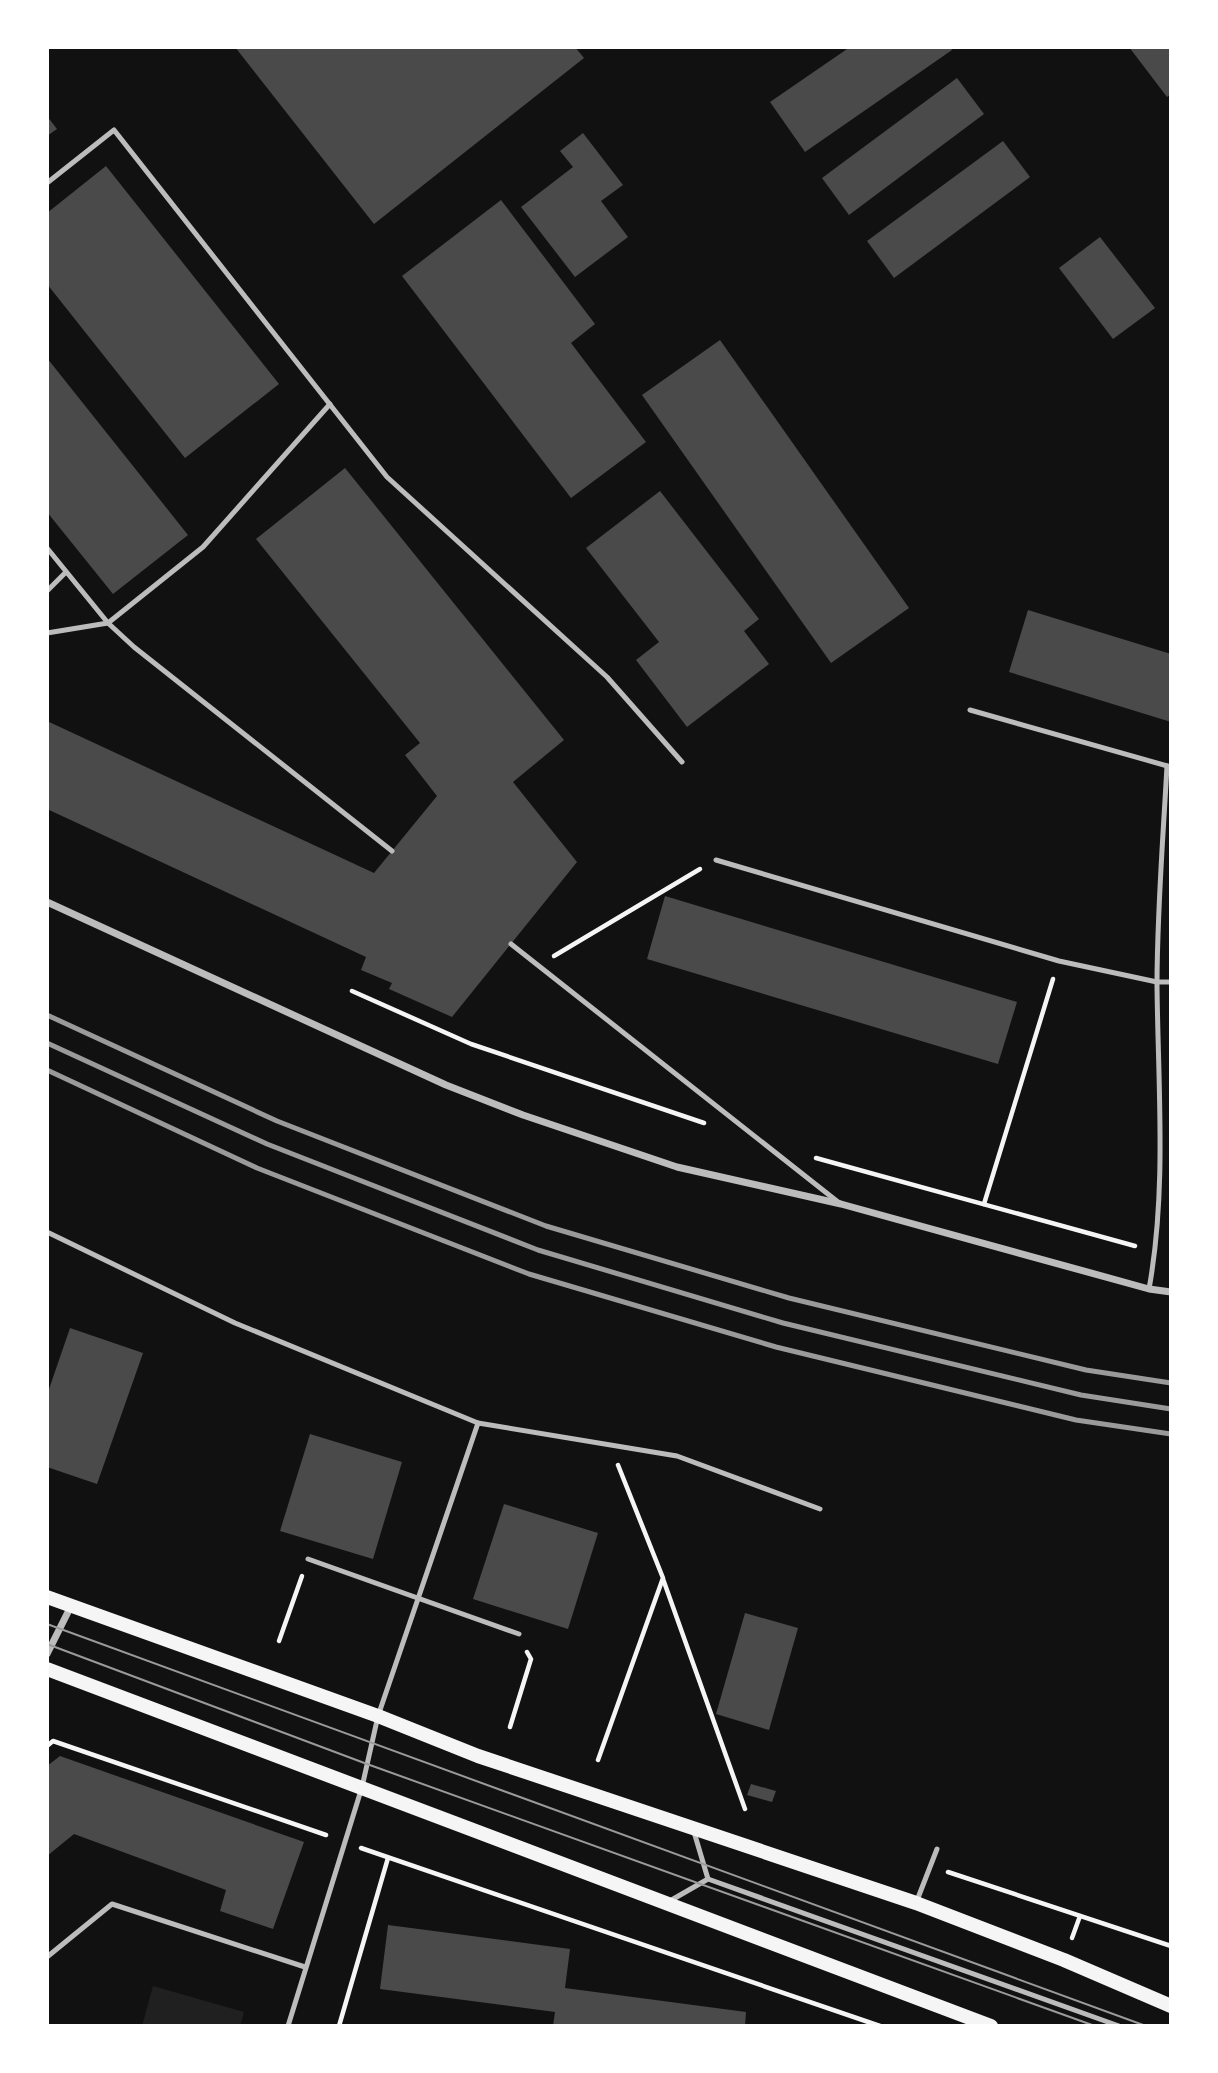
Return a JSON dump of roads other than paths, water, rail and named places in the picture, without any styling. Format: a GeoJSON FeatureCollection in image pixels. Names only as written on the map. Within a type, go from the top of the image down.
{"type":"FeatureCollection","features":[{"type":"Feature","properties":{"kind":"main road"},"geometry":{"type":"LineString","coordinates":[[47,1597],[378,1716],[478,1756],[916,1903],[1064,1960],[1171,2006]]}},
{"type":"Feature","properties":{"kind":"main road"},"geometry":{"type":"LineString","coordinates":[[47,1669],[991,2026]]}},
{"type":"Feature","properties":{"kind":"street"},"geometry":{"type":"LineString","coordinates":[[47,902],[446,1085],[523,1115],[677,1167],[841,1204],[1149,1289],[1171,1292]]}},
{"type":"Feature","properties":{"kind":"street"},"geometry":{"type":"LineString","coordinates":[[47,1654],[71,1606]]}},
{"type":"Feature","properties":{"kind":"lane"},"geometry":{"type":"LineString","coordinates":[[47,183],[114,130],[387,477],[607,677],[682,762]]}},
{"type":"Feature","properties":{"kind":"lane"},"geometry":{"type":"LineString","coordinates":[[47,633],[108,623],[204,547],[330,404]]}},
{"type":"Feature","properties":{"kind":"lane"},"geometry":{"type":"LineString","coordinates":[[47,548],[108,623],[145,656],[392,851]]}},
{"type":"Feature","properties":{"kind":"lane"},"geometry":{"type":"LineString","coordinates":[[47,591],[66,572]]}},
{"type":"Feature","properties":{"kind":"lane"},"geometry":{"type":"LineString","coordinates":[[970,710],[1169,767],[1157,982],[1160,1182],[1156,1252],[1149,1289]]}},
{"type":"Feature","properties":{"kind":"lane"},"geometry":{"type":"LineString","coordinates":[[716,860],[1059,961],[1157,982],[1171,982]]}},
{"type":"Feature","properties":{"kind":"lane"},"geometry":{"type":"LineString","coordinates":[[511,944],[841,1204]]}},
{"type":"Feature","properties":{"kind":"lane"},"geometry":{"type":"LineString","coordinates":[[47,1232],[235,1324],[478,1423],[677,1456],[820,1509]]}},
{"type":"Feature","properties":{"kind":"lane"},"geometry":{"type":"LineString","coordinates":[[288,2026],[362,1787],[378,1716],[478,1423]]}},
{"type":"Feature","properties":{"kind":"lane"},"geometry":{"type":"LineString","coordinates":[[309,1559],[416,1600],[519,1634]]}},
{"type":"Feature","properties":{"kind":"lane"},"geometry":{"type":"LineString","coordinates":[[693,1829],[708,1879]]}},
{"type":"Feature","properties":{"kind":"lane"},"geometry":{"type":"LineString","coordinates":[[916,1903],[937,1849]]}},
{"type":"Feature","properties":{"kind":"lane"},"geometry":{"type":"LineString","coordinates":[[666,1903],[708,1879],[1119,2026]]}},
{"type":"Feature","properties":{"kind":"lane"},"geometry":{"type":"LineString","coordinates":[[47,1957],[112,1904],[305,1967]]}},
{"type":"Feature","properties":{"kind":"tram line"},"geometry":{"type":"LineString","coordinates":[[47,1624],[1146,2026]]}},
{"type":"Feature","properties":{"kind":"tram line"},"geometry":{"type":"LineString","coordinates":[[47,1644],[367,1764],[1095,2026]]}},
{"type":"Feature","properties":{"kind":"railway"},"geometry":{"type":"LineString","coordinates":[[47,1015],[277,1121],[546,1226],[789,1298],[1086,1370],[1171,1383]]}},
{"type":"Feature","properties":{"kind":"railway"},"geometry":{"type":"LineString","coordinates":[[47,1043],[267,1144],[538,1250],[783,1323],[1081,1395],[1171,1409]]}},
{"type":"Feature","properties":{"kind":"railway"},"geometry":{"type":"LineString","coordinates":[[47,1070],[257,1168],[529,1274],[776,1347],[1076,1420],[1171,1434]]}}]}
